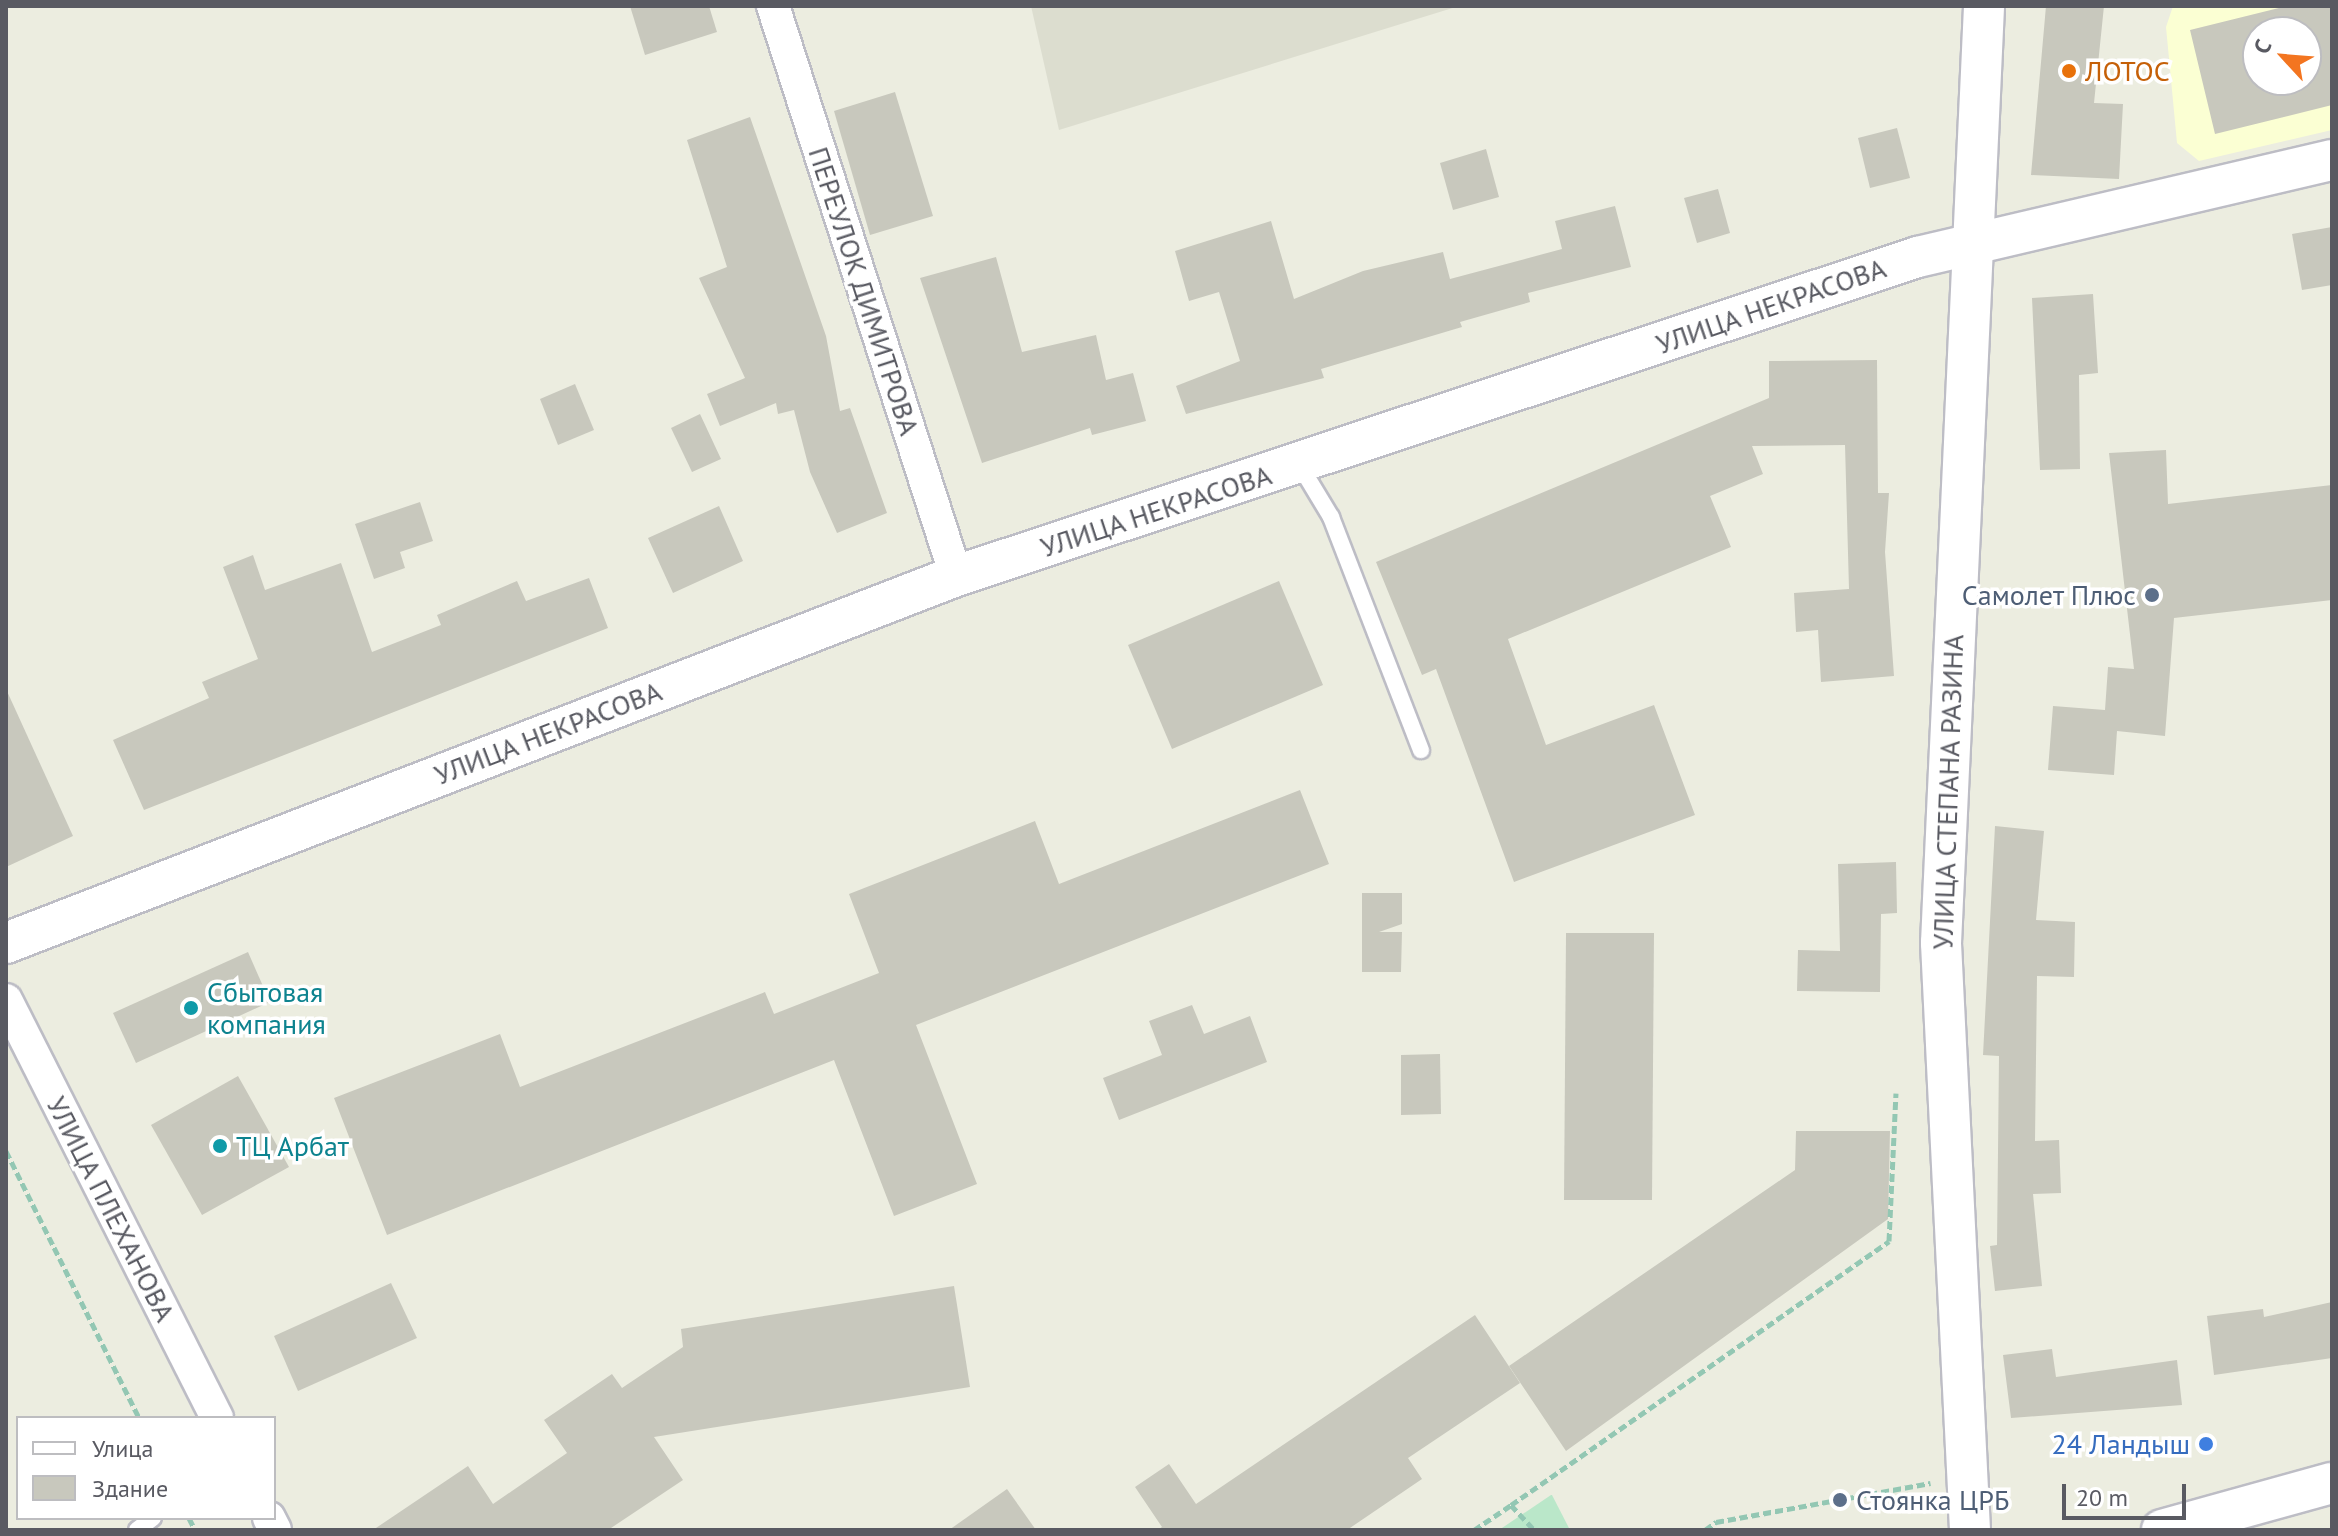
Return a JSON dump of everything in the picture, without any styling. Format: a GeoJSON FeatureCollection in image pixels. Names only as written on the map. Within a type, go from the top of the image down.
{"type":"FeatureCollection","features":[{"type":"Feature","properties":{"kind":"street","name":"ПЕРЕУЛОК ДИМИТРОВА"},"geometry":{"type":"LineString","coordinates":[[773,6],[956,576]]}},
{"type":"Feature","properties":{"kind":"street","name":"УЛИЦА СТЕПАНА РАЗИНА"},"geometry":{"type":"LineString","coordinates":[[1970,1530],[1941,943],[1967,330],[1977,248],[1984,6]]}},
{"type":"Feature","properties":{"kind":"street","name":"УЛИЦА НЕКРАСОВА"},"geometry":{"type":"LineString","coordinates":[[6,943],[956,576],[1918,257],[1977,248],[2332,160]]}},
{"type":"Feature","properties":{"kind":"street","name":"УЛИЦА ПЛЕХАНОВА"},"geometry":{"type":"LineString","coordinates":[[6,1000],[216,1416]]}},
{"type":"Feature","properties":{"kind":"street"},"geometry":{"type":"LineString","coordinates":[[2162,1530],[2332,1483]]}},
{"type":"Feature","properties":{"kind":"lane"},"geometry":{"type":"LineString","coordinates":[[1299,464],[1331,517],[1421,750]]}},
{"type":"Feature","properties":{"kind":"path"},"geometry":{"type":"LineString","coordinates":[[1474,1530],[1889,1241],[1896,1093]]}},
{"type":"Feature","properties":{"kind":"path"},"geometry":{"type":"LineString","coordinates":[[6,1151],[138,1416]]}},
{"type":"Feature","properties":{"kind":"path"},"geometry":{"type":"LineString","coordinates":[[1705,1530],[1716,1522],[1967,1476]]}},
{"type":"Feature","properties":{"kind":"path"},"geometry":{"type":"LineString","coordinates":[[1511,1505],[1534,1530]]}},
{"type":"Feature","properties":{"kind":"shaded area"},"geometry":{"type":"Polygon","coordinates":[[[1031,6],[1459,6],[1059,130],[1031,6]]]}},
{"type":"Feature","properties":{"kind":"shaded area"},"geometry":{"type":"Polygon","coordinates":[[[2173,6],[2332,6],[2332,130],[2199,161],[2177,143],[2166,27],[2173,6]]]}},
{"type":"Feature","properties":{"kind":"shaded area"},"geometry":{"type":"Polygon","coordinates":[[[1551,1495],[1570,1530],[1499,1530],[1551,1495]]]}},
{"type":"Feature","properties":{"kind":"building"},"geometry":{"type":"Polygon","coordinates":[[[630,6],[709,6],[717,32],[645,55],[630,6]]]}},
{"type":"Feature","properties":{"kind":"building"},"geometry":{"type":"Polygon","coordinates":[[[2046,6],[2104,6],[2094,103],[2123,104],[2119,179],[2031,175],[2046,6]]]}},
{"type":"Feature","properties":{"kind":"building"},"geometry":{"type":"Polygon","coordinates":[[[2287,6],[2332,6],[2332,105],[2215,134],[2190,30],[2242,17],[2242,96],[2322,96],[2322,16],[2247,16],[2287,6]]]}},
{"type":"Feature","properties":{"kind":"building"},"geometry":{"type":"Polygon","coordinates":[[[895,92],[933,216],[870,235],[834,111],[895,92]]]}},
{"type":"Feature","properties":{"kind":"building"},"geometry":{"type":"Polygon","coordinates":[[[750,117],[826,336],[840,411],[850,408],[887,513],[837,533],[810,472],[794,410],[778,414],[776,403],[720,426],[707,394],[745,378],[699,278],[727,267],[687,140],[750,117]]]}},
{"type":"Feature","properties":{"kind":"building"},"geometry":{"type":"Polygon","coordinates":[[[1897,128],[1910,178],[1870,188],[1858,138],[1897,128]]]}},
{"type":"Feature","properties":{"kind":"building"},"geometry":{"type":"Polygon","coordinates":[[[1486,149],[1499,197],[1453,210],[1440,163],[1486,149]]]}},
{"type":"Feature","properties":{"kind":"building"},"geometry":{"type":"Polygon","coordinates":[[[1718,189],[1730,233],[1697,243],[1684,198],[1718,189]]]}},
{"type":"Feature","properties":{"kind":"building"},"geometry":{"type":"Polygon","coordinates":[[[1615,206],[1631,267],[1528,293],[1530,302],[1460,322],[1462,327],[1321,369],[1324,378],[1186,414],[1176,386],[1240,361],[1219,292],[1189,301],[1175,251],[1271,221],[1294,299],[1363,271],[1443,252],[1450,279],[1562,249],[1555,221],[1615,206]]]}},
{"type":"Feature","properties":{"kind":"building"},"geometry":{"type":"Polygon","coordinates":[[[2332,227],[2332,285],[2302,290],[2292,234],[2332,227]]]}},
{"type":"Feature","properties":{"kind":"building"},"geometry":{"type":"Polygon","coordinates":[[[996,257],[1022,352],[1096,335],[1106,380],[1133,373],[1146,421],[1092,435],[1090,428],[982,463],[920,278],[996,257]]]}},
{"type":"Feature","properties":{"kind":"building"},"geometry":{"type":"Polygon","coordinates":[[[2093,294],[2098,373],[2079,375],[2080,469],[2040,470],[2032,298],[2093,294]]]}},
{"type":"Feature","properties":{"kind":"building"},"geometry":{"type":"Polygon","coordinates":[[[1877,360],[1878,493],[1889,493],[1885,552],[1894,676],[1821,682],[1818,630],[1796,632],[1794,593],[1849,589],[1845,445],[1752,446],[1763,474],[1710,496],[1731,547],[1508,639],[1546,745],[1654,705],[1695,815],[1514,882],[1436,669],[1422,675],[1376,562],[1769,398],[1769,361],[1877,360]]]}},
{"type":"Feature","properties":{"kind":"building"},"geometry":{"type":"Polygon","coordinates":[[[575,384],[594,430],[558,445],[540,399],[575,384]]]}},
{"type":"Feature","properties":{"kind":"building"},"geometry":{"type":"Polygon","coordinates":[[[700,414],[721,459],[692,472],[671,428],[700,414]]]}},
{"type":"Feature","properties":{"kind":"building"},"geometry":{"type":"Polygon","coordinates":[[[2166,450],[2168,504],[2332,485],[2332,600],[2174,618],[2165,736],[2117,731],[2114,775],[2048,770],[2053,706],[2105,710],[2108,667],[2134,669],[2109,453],[2166,450]]]}},
{"type":"Feature","properties":{"kind":"building"},"geometry":{"type":"Polygon","coordinates":[[[420,502],[433,541],[400,552],[405,568],[374,579],[355,524],[420,502]]]}},
{"type":"Feature","properties":{"kind":"building"},"geometry":{"type":"Polygon","coordinates":[[[719,506],[743,561],[673,593],[648,538],[719,506]]]}},
{"type":"Feature","properties":{"kind":"building"},"geometry":{"type":"Polygon","coordinates":[[[253,555],[265,590],[341,563],[372,652],[441,625],[437,615],[517,581],[526,601],[589,578],[608,628],[144,810],[113,740],[209,698],[202,682],[258,659],[223,567],[253,555]]]}},
{"type":"Feature","properties":{"kind":"building"},"geometry":{"type":"Polygon","coordinates":[[[1279,581],[1323,685],[1172,749],[1128,645],[1279,581]]]}},
{"type":"Feature","properties":{"kind":"building"},"geometry":{"type":"Polygon","coordinates":[[[6,689],[73,836],[6,867],[6,689]]]}},
{"type":"Feature","properties":{"kind":"building"},"geometry":{"type":"Polygon","coordinates":[[[1300,790],[1329,864],[916,1025],[977,1184],[894,1216],[834,1060],[387,1235],[334,1098],[500,1034],[520,1087],[765,992],[774,1014],[879,973],[849,894],[1035,821],[1059,884],[1300,790]]]}},
{"type":"Feature","properties":{"kind":"building"},"geometry":{"type":"Polygon","coordinates":[[[1995,826],[2044,831],[2036,920],[2075,922],[2074,977],[2037,976],[2035,1141],[2059,1140],[2061,1193],[2033,1194],[2042,1286],[1995,1291],[1990,1246],[1997,1245],[1999,1056],[1983,1055],[1995,826]]]}},
{"type":"Feature","properties":{"kind":"building"},"geometry":{"type":"Polygon","coordinates":[[[1896,862],[1897,913],[1881,914],[1880,992],[1797,991],[1798,950],[1840,951],[1838,864],[1896,862]]]}},
{"type":"Feature","properties":{"kind":"building"},"geometry":{"type":"Polygon","coordinates":[[[1362,893],[1402,893],[1402,924],[1379,932],[1402,932],[1401,972],[1362,972],[1362,893]]]}},
{"type":"Feature","properties":{"kind":"building"},"geometry":{"type":"Polygon","coordinates":[[[1566,933],[1654,933],[1652,1200],[1564,1200],[1566,933]]]}},
{"type":"Feature","properties":{"kind":"building","name":"Сбытовая компания"},"geometry":{"type":"Polygon","coordinates":[[[248,952],[270,1002],[136,1063],[113,1013],[248,952]]]}},
{"type":"Feature","properties":{"kind":"building"},"geometry":{"type":"Polygon","coordinates":[[[1192,1005],[1204,1034],[1250,1016],[1267,1062],[1119,1120],[1103,1078],[1162,1055],[1149,1021],[1192,1005]]]}},
{"type":"Feature","properties":{"kind":"building"},"geometry":{"type":"Polygon","coordinates":[[[1440,1054],[1441,1114],[1401,1115],[1401,1055],[1440,1054]]]}},
{"type":"Feature","properties":{"kind":"building","name":"ТЦ Арбат"},"geometry":{"type":"Polygon","coordinates":[[[238,1076],[289,1167],[202,1215],[151,1125],[238,1076]]]}},
{"type":"Feature","properties":{"kind":"building"},"geometry":{"type":"Polygon","coordinates":[[[1796,1131],[1890,1131],[1888,1219],[1566,1451],[1509,1366],[1795,1170],[1796,1131]]]}},
{"type":"Feature","properties":{"kind":"building"},"geometry":{"type":"Polygon","coordinates":[[[391,1283],[417,1338],[298,1391],[274,1336],[391,1283]]]}},
{"type":"Feature","properties":{"kind":"building"},"geometry":{"type":"Polygon","coordinates":[[[954,1286],[970,1387],[654,1437],[683,1480],[608,1530],[373,1530],[468,1466],[493,1504],[567,1453],[544,1420],[612,1374],[622,1388],[683,1347],[681,1329],[954,1286]]]}},
{"type":"Feature","properties":{"kind":"building"},"geometry":{"type":"Polygon","coordinates":[[[2332,1302],[2332,1358],[2214,1375],[2207,1316],[2263,1309],[2264,1317],[2332,1302]]]}},
{"type":"Feature","properties":{"kind":"building"},"geometry":{"type":"Polygon","coordinates":[[[1475,1315],[1520,1383],[1408,1458],[1422,1479],[1347,1530],[1157,1530],[1162,1527],[1135,1487],[1169,1464],[1196,1504],[1475,1315]]]}},
{"type":"Feature","properties":{"kind":"building"},"geometry":{"type":"Polygon","coordinates":[[[2052,1349],[2056,1377],[2177,1360],[2182,1405],[2011,1418],[2003,1355],[2052,1349]]]}},
{"type":"Feature","properties":{"kind":"building"},"geometry":{"type":"Polygon","coordinates":[[[1007,1489],[1036,1530],[949,1530],[1007,1489]]]}},
{"type":"Feature","properties":{"kind":"place","name":"ЛОТОС"},"geometry":{"type":"Point","coordinates":[2069,71]}},
{"type":"Feature","properties":{"kind":"place","name":"Самолет Плюс"},"geometry":{"type":"Point","coordinates":[2152,595]}},
{"type":"Feature","properties":{"kind":"place","name":"Сбытовая компания"},"geometry":{"type":"Point","coordinates":[191,1008]}},
{"type":"Feature","properties":{"kind":"place","name":"ТЦ Арбат"},"geometry":{"type":"Point","coordinates":[220,1146]}},
{"type":"Feature","properties":{"kind":"place","name":"24 Ландыш"},"geometry":{"type":"Point","coordinates":[2206,1444]}},
{"type":"Feature","properties":{"kind":"place","name":"Стоянка ЦРБ"},"geometry":{"type":"Point","coordinates":[1840,1500]}}]}
